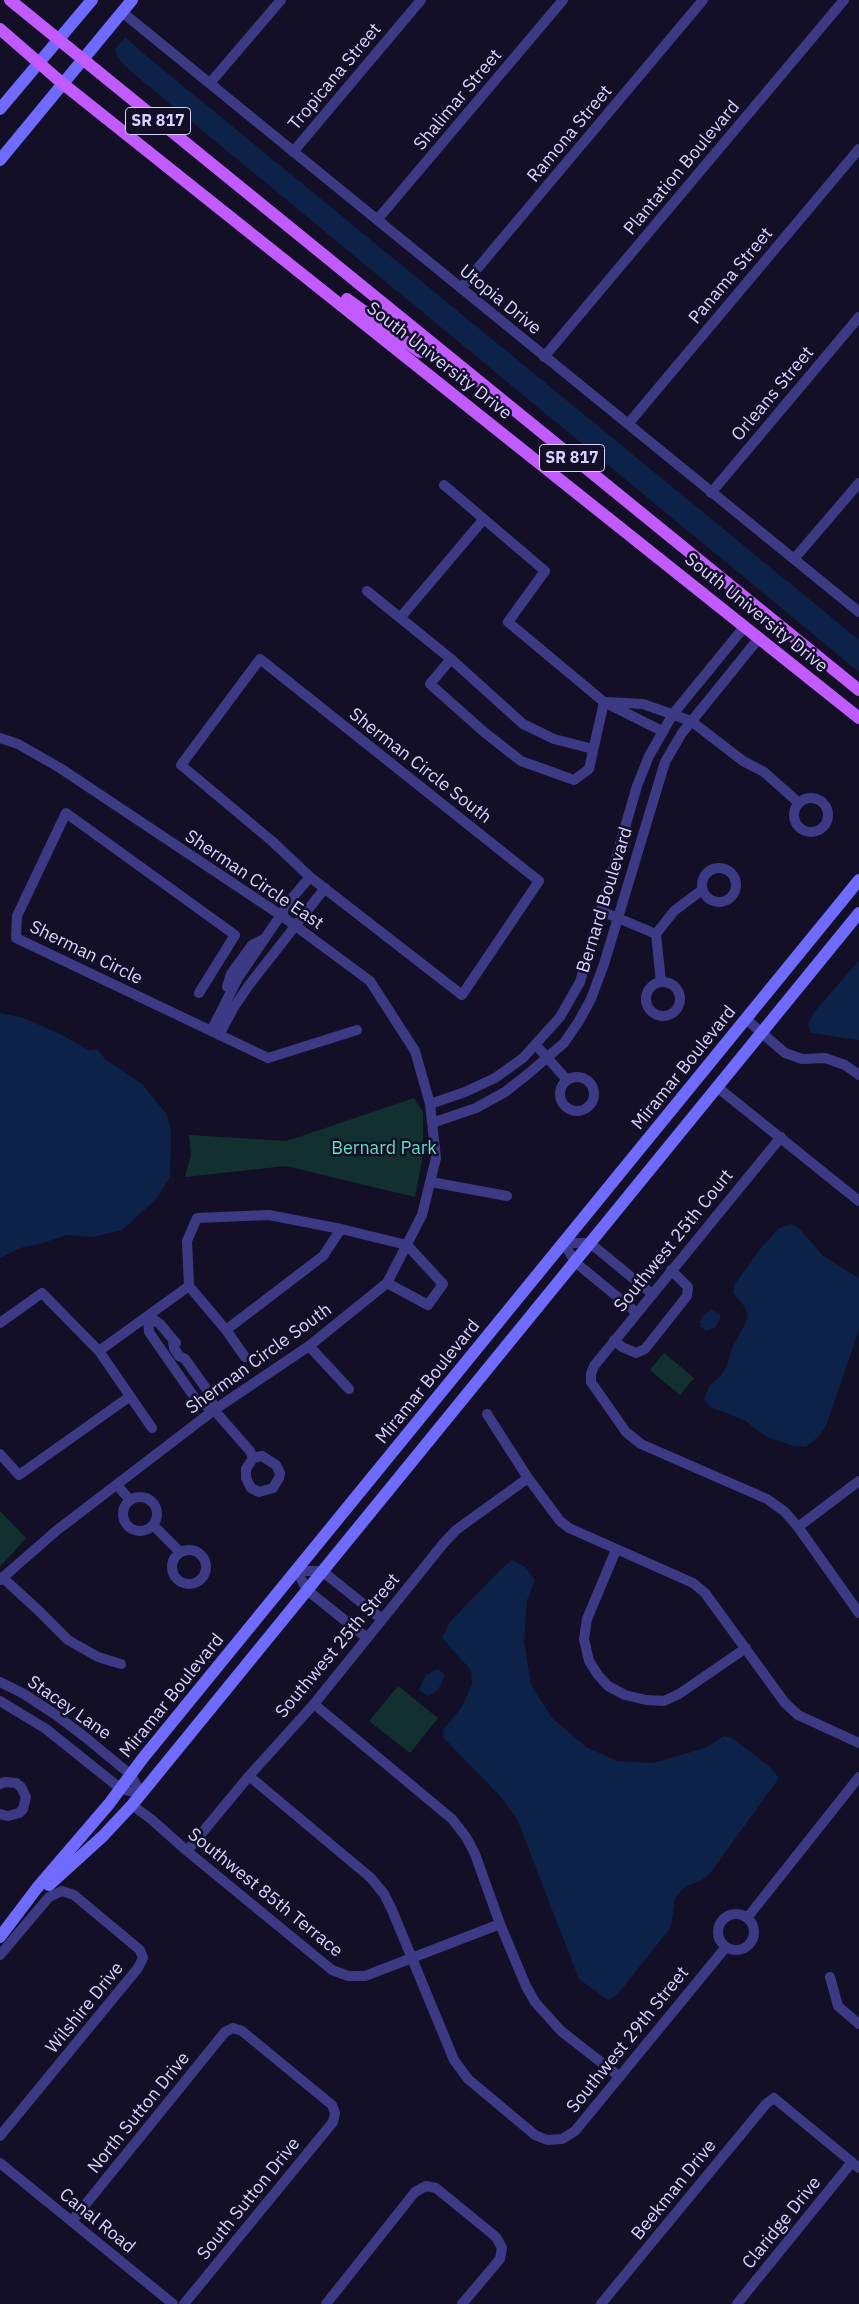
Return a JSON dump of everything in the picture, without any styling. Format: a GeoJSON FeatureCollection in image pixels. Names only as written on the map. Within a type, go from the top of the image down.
{"type":"FeatureCollection","features":[{"type":"Feature","properties":{"kind":"main road","name":"South University Drive"},"geometry":{"type":"LineString","coordinates":[[10,0],[859,690]]}},
{"type":"Feature","properties":{"kind":"main road","name":"South University Drive"},"geometry":{"type":"LineString","coordinates":[[0,29],[62,83],[859,718]]}},
{"type":"Feature","properties":{"kind":"main road"},"geometry":{"type":"LineString","coordinates":[[300,272],[315,276],[420,352],[439,350]]}},
{"type":"Feature","properties":{"kind":"street"},"geometry":{"type":"LineString","coordinates":[[0,109],[92,0]]}},
{"type":"Feature","properties":{"kind":"street"},"geometry":{"type":"LineString","coordinates":[[0,160],[132,0]]}},
{"type":"Feature","properties":{"kind":"street"},"geometry":{"type":"LineString","coordinates":[[210,83],[281,0]]}},
{"type":"Feature","properties":{"kind":"street","name":"Tropicana Street"},"geometry":{"type":"LineString","coordinates":[[293,152],[421,0]]}},
{"type":"Feature","properties":{"kind":"street","name":"Shalimar Street"},"geometry":{"type":"LineString","coordinates":[[377,220],[563,0]]}},
{"type":"Feature","properties":{"kind":"street","name":"Ramona Street"},"geometry":{"type":"LineString","coordinates":[[461,288],[703,0]]}},
{"type":"Feature","properties":{"kind":"street","name":"Plantation Boulevard"},"geometry":{"type":"LineString","coordinates":[[544,357],[844,0]]}},
{"type":"Feature","properties":{"kind":"street","name":"Utopia Drive"},"geometry":{"type":"LineString","coordinates":[[122,12],[859,612]]}},
{"type":"Feature","properties":{"kind":"street","name":"Panama Street"},"geometry":{"type":"LineString","coordinates":[[628,424],[859,149]]}},
{"type":"Feature","properties":{"kind":"street","name":"Orleans Street"},"geometry":{"type":"LineString","coordinates":[[711,493],[859,317]]}},
{"type":"Feature","properties":{"kind":"street"},"geometry":{"type":"LineString","coordinates":[[794,559],[859,483]]}},
{"type":"Feature","properties":{"kind":"street"},"geometry":{"type":"LineString","coordinates":[[444,485],[483,520],[546,571],[508,622],[604,702],[662,731]]}},
{"type":"Feature","properties":{"kind":"street"},"geometry":{"type":"LineString","coordinates":[[400,618],[483,520]]}},
{"type":"Feature","properties":{"kind":"street"},"geometry":{"type":"LineString","coordinates":[[367,591],[450,659],[523,724],[554,739],[593,749]]}},
{"type":"Feature","properties":{"kind":"street","name":"Bernard Boulevard"},"geometry":{"type":"LineString","coordinates":[[430,1104],[465,1092],[496,1078],[523,1058],[560,1018],[580,982],[637,786],[649,756],[673,714],[745,626]]}},
{"type":"Feature","properties":{"kind":"street","name":"Bernard Boulevard"},"geometry":{"type":"LineString","coordinates":[[432,1123],[483,1104],[505,1092],[548,1058],[564,1042],[591,999],[604,964],[660,776],[675,743],[759,638]]}},
{"type":"Feature","properties":{"kind":"street","name":"Sherman Circle South"},"geometry":{"type":"LineString","coordinates":[[260,659],[539,881],[462,995],[310,877],[273,842],[181,765],[260,659]]}},
{"type":"Feature","properties":{"kind":"street"},"geometry":{"type":"LineString","coordinates":[[450,659],[430,684],[484,732],[521,761],[574,780],[589,769],[604,702]]}},
{"type":"Feature","properties":{"kind":"street"},"geometry":{"type":"LineString","coordinates":[[604,702],[643,704],[691,721],[743,761],[764,772],[799,803]]}},
{"type":"Feature","properties":{"kind":"street","name":"Sherman Circle East"},"geometry":{"type":"LineString","coordinates":[[0,738],[18,744],[60,768],[282,916],[370,981],[415,1051],[430,1104]]}},
{"type":"Feature","properties":{"kind":"street","name":"Sherman Circle"},"geometry":{"type":"LineString","coordinates":[[199,993],[235,935],[66,813],[17,916],[16,938],[268,1058],[357,1030]]}},
{"type":"Feature","properties":{"kind":"street"},"geometry":{"type":"LineString","coordinates":[[215,1032],[228,994],[293,897],[310,877]]}},
{"type":"Feature","properties":{"kind":"street","name":"Miramar Boulevard"},"geometry":{"type":"LineString","coordinates":[[0,1937],[37,1888],[121,1788],[859,880]]}},
{"type":"Feature","properties":{"kind":"street"},"geometry":{"type":"LineString","coordinates":[[215,1032],[294,925],[325,888]]}},
{"type":"Feature","properties":{"kind":"street"},"geometry":{"type":"LineString","coordinates":[[661,982],[656,934],[674,911],[702,890]]}},
{"type":"Feature","properties":{"kind":"street"},"geometry":{"type":"LineString","coordinates":[[601,911],[656,934]]}},
{"type":"Feature","properties":{"kind":"street","name":"Miramar Boulevard"},"geometry":{"type":"LineString","coordinates":[[25,1906],[103,1836],[132,1805],[859,913]]}},
{"type":"Feature","properties":{"kind":"street"},"geometry":{"type":"LineString","coordinates":[[228,994],[227,985],[232,974],[252,945],[265,939]]}},
{"type":"Feature","properties":{"kind":"street"},"geometry":{"type":"LineString","coordinates":[[248,963],[260,971]]}},
{"type":"Feature","properties":{"kind":"street"},"geometry":{"type":"LineString","coordinates":[[746,1019],[785,1052],[802,1059],[825,1058],[846,1065],[859,1075]]}},
{"type":"Feature","properties":{"kind":"street"},"geometry":{"type":"LineString","coordinates":[[536,1045],[567,1080]]}},
{"type":"Feature","properties":{"kind":"street"},"geometry":{"type":"LineString","coordinates":[[717,1087],[859,1201]]}},
{"type":"Feature","properties":{"kind":"street","name":"Sherman Circle South"},"geometry":{"type":"LineString","coordinates":[[1,1578],[56,1530],[214,1410],[309,1346],[387,1283],[394,1273],[422,1215],[431,1182],[436,1158],[430,1104]]}},
{"type":"Feature","properties":{"kind":"street","name":"Southwest 25th Court"},"geometry":{"type":"LineString","coordinates":[[780,1137],[614,1340],[594,1366],[591,1382],[626,1432],[641,1444],[767,1499],[784,1511],[798,1527]]}},
{"type":"Feature","properties":{"kind":"street"},"geometry":{"type":"LineString","coordinates":[[431,1182],[507,1196]]}},
{"type":"Feature","properties":{"kind":"street"},"geometry":{"type":"LineString","coordinates":[[245,1357],[226,1330],[188,1286],[187,1241],[197,1218],[269,1215],[341,1229],[407,1245],[443,1284],[428,1305],[387,1283]]}},
{"type":"Feature","properties":{"kind":"street"},"geometry":{"type":"LineString","coordinates":[[226,1330],[322,1256],[341,1229]]}},
{"type":"Feature","properties":{"kind":"street"},"geometry":{"type":"LineString","coordinates":[[564,1243],[590,1243],[652,1294]]}},
{"type":"Feature","properties":{"kind":"street"},"geometry":{"type":"LineString","coordinates":[[564,1243],[575,1262],[637,1313]]}},
{"type":"Feature","properties":{"kind":"street"},"geometry":{"type":"LineString","coordinates":[[614,1340],[622,1348],[636,1353],[645,1349],[687,1296],[688,1287],[671,1270]]}},
{"type":"Feature","properties":{"kind":"street"},"geometry":{"type":"LineString","coordinates":[[99,1350],[188,1286]]}},
{"type":"Feature","properties":{"kind":"street"},"geometry":{"type":"LineString","coordinates":[[0,1323],[42,1293],[99,1350],[129,1397],[152,1428]]}},
{"type":"Feature","properties":{"kind":"street"},"geometry":{"type":"LineString","coordinates":[[148,1316],[160,1324],[172,1341],[184,1352],[185,1359],[210,1394],[214,1410]]}},
{"type":"Feature","properties":{"kind":"street"},"geometry":{"type":"LineString","coordinates":[[148,1316],[149,1332],[197,1401],[214,1410],[253,1458]]}},
{"type":"Feature","properties":{"kind":"street"},"geometry":{"type":"LineString","coordinates":[[309,1346],[349,1389]]}},
{"type":"Feature","properties":{"kind":"street"},"geometry":{"type":"LineString","coordinates":[[173,1366],[185,1359]]}},
{"type":"Feature","properties":{"kind":"street"},"geometry":{"type":"LineString","coordinates":[[0,1454],[19,1475],[129,1397]]}},
{"type":"Feature","properties":{"kind":"street"},"geometry":{"type":"LineString","coordinates":[[487,1414],[528,1478],[560,1521],[569,1528],[616,1550],[693,1583],[705,1593],[785,1703],[798,1715],[859,1742]]}},
{"type":"Feature","properties":{"kind":"street","name":"Southwest 25th Street"},"geometry":{"type":"LineString","coordinates":[[187,1851],[249,1776],[314,1704],[456,1530],[528,1478]]}},
{"type":"Feature","properties":{"kind":"street"},"geometry":{"type":"LineString","coordinates":[[859,1481],[798,1527],[859,1613]]}},
{"type":"Feature","properties":{"kind":"street"},"geometry":{"type":"LineString","coordinates":[[117,1485],[130,1500]]}},
{"type":"Feature","properties":{"kind":"street"},"geometry":{"type":"LineString","coordinates":[[141,1497],[151,1502],[157,1512],[153,1525],[141,1531],[135,1531],[126,1525],[123,1514],[126,1504],[130,1500],[141,1497]]}},
{"type":"Feature","properties":{"kind":"street"},"geometry":{"type":"LineString","coordinates":[[153,1525],[180,1552]]}},
{"type":"Feature","properties":{"kind":"street"},"geometry":{"type":"LineString","coordinates":[[616,1550],[587,1619],[584,1639],[589,1661],[608,1686],[625,1695],[646,1700],[664,1701],[679,1694],[746,1648]]}},
{"type":"Feature","properties":{"kind":"street"},"geometry":{"type":"LineString","coordinates":[[367,1638],[307,1590],[297,1571],[322,1571],[382,1619]]}},
{"type":"Feature","properties":{"kind":"street"},"geometry":{"type":"LineString","coordinates":[[1,1578],[68,1640],[98,1657],[121,1664]]}},
{"type":"Feature","properties":{"kind":"street","name":"Stacey Lane"},"geometry":{"type":"LineString","coordinates":[[0,1682],[24,1694],[56,1715],[131,1775],[140,1794]]}},
{"type":"Feature","properties":{"kind":"street","name":"Stacey Lane"},"geometry":{"type":"LineString","coordinates":[[0,1701],[46,1729],[121,1788],[140,1794]]}},
{"type":"Feature","properties":{"kind":"street"},"geometry":{"type":"LineString","coordinates":[[314,1704],[452,1819],[466,1837],[475,1854],[500,1924],[526,1986],[535,2002],[561,2030],[620,2077]]}},
{"type":"Feature","properties":{"kind":"street"},"geometry":{"type":"LineString","coordinates":[[249,1776],[371,1878],[384,1894],[412,1958]]}},
{"type":"Feature","properties":{"kind":"street"},"geometry":{"type":"LineString","coordinates":[[747,1918],[859,1778]]}},
{"type":"Feature","properties":{"kind":"street"},"geometry":{"type":"LineString","coordinates":[[0,1784],[4,1782],[16,1783],[21,1787],[26,1797],[23,1809],[19,1813],[8,1816],[0,1814]]}},
{"type":"Feature","properties":{"kind":"street","name":"Southwest 85th Terrace"},"geometry":{"type":"LineString","coordinates":[[132,1805],[332,1970],[348,1976],[365,1976],[500,1924]]}},
{"type":"Feature","properties":{"kind":"street","name":"Wilshire Drive"},"geometry":{"type":"LineString","coordinates":[[0,1955],[49,1897],[62,1890],[74,1895],[140,1950],[143,1958],[138,1968],[0,2136]]}},
{"type":"Feature","properties":{"kind":"street"},"geometry":{"type":"LineString","coordinates":[[731,1915],[742,1915],[747,1918],[753,1929],[751,1940],[743,1948],[731,1949],[726,1947],[719,1938],[718,1932],[722,1921],[731,1915]]}},
{"type":"Feature","properties":{"kind":"street","name":"Southwest 29th Street"},"geometry":{"type":"LineString","coordinates":[[412,1958],[454,2060],[468,2079],[535,2135],[548,2140],[562,2139],[575,2131],[726,1947]]}},
{"type":"Feature","properties":{"kind":"street"},"geometry":{"type":"LineString","coordinates":[[830,1977],[838,2006],[859,2024]]}},
{"type":"Feature","properties":{"kind":"street","name":"North Sutton Drive"},"geometry":{"type":"LineString","coordinates":[[72,2221],[225,2032],[233,2028],[242,2031],[332,2105],[335,2114]]}},
{"type":"Feature","properties":{"kind":"street","name":"Beekman Drive"},"geometry":{"type":"LineString","coordinates":[[601,2304],[766,2104],[774,2098],[855,2165]]}},
{"type":"Feature","properties":{"kind":"street","name":"South Sutton Drive"},"geometry":{"type":"LineString","coordinates":[[184,2304],[333,2122],[335,2114]]}},
{"type":"Feature","properties":{"kind":"street","name":"Canal Road"},"geometry":{"type":"LineString","coordinates":[[0,2163],[173,2304]]}},
{"type":"Feature","properties":{"kind":"street","name":"Claridge Drive"},"geometry":{"type":"LineString","coordinates":[[737,2304],[855,2165]]}},
{"type":"Feature","properties":{"kind":"street"},"geometry":{"type":"LineString","coordinates":[[326,2304],[415,2192],[426,2186],[436,2188],[496,2238],[502,2248],[500,2259],[462,2304]]}},
{"type":"Feature","properties":{"kind":"green space","name":"Bernard Park"},"geometry":{"type":"Polygon","coordinates":[[[414,1098],[423,1112],[423,1155],[415,1197],[286,1166],[185,1177],[191,1155],[189,1135],[287,1141],[414,1098]]]}},
{"type":"Feature","properties":{"kind":"green space"},"geometry":{"type":"Polygon","coordinates":[[[664,1353],[694,1378],[680,1395],[650,1370],[664,1353]]]}},
{"type":"Feature","properties":{"kind":"green space"},"geometry":{"type":"Polygon","coordinates":[[[0,1511],[26,1538],[0,1567],[0,1511]]]}},
{"type":"Feature","properties":{"kind":"green space"},"geometry":{"type":"Polygon","coordinates":[[[398,1686],[438,1718],[410,1753],[369,1721],[398,1686]]]}},
{"type":"Feature","properties":{"kind":"water"},"geometry":{"type":"Polygon","coordinates":[[[125,37],[859,640],[859,672],[129,70],[117,56],[115,49],[125,37]]]}},
{"type":"Feature","properties":{"kind":"water"},"geometry":{"type":"Polygon","coordinates":[[[859,960],[859,1040],[811,1033],[808,1024],[813,1014],[859,960]]]}},
{"type":"Feature","properties":{"kind":"water"},"geometry":{"type":"Polygon","coordinates":[[[0,1013],[24,1018],[62,1035],[88,1050],[97,1049],[105,1059],[143,1085],[167,1115],[171,1130],[170,1177],[157,1198],[122,1230],[93,1237],[66,1235],[20,1248],[0,1258],[0,1013]]]}},
{"type":"Feature","properties":{"kind":"water"},"geometry":{"type":"Polygon","coordinates":[[[790,1224],[799,1228],[823,1256],[859,1278],[859,1330],[826,1426],[818,1437],[806,1447],[793,1446],[767,1437],[744,1420],[710,1407],[704,1400],[709,1386],[721,1376],[727,1366],[732,1348],[748,1315],[745,1307],[733,1293],[735,1284],[761,1248],[778,1229],[790,1224]]]}},
{"type":"Feature","properties":{"kind":"water"},"geometry":{"type":"Polygon","coordinates":[[[711,1309],[720,1315],[720,1318],[716,1327],[706,1331],[700,1326],[702,1324],[700,1323],[702,1317],[711,1309]]]}},
{"type":"Feature","properties":{"kind":"water"},"geometry":{"type":"Polygon","coordinates":[[[512,1560],[525,1567],[535,1580],[527,1600],[524,1641],[531,1685],[552,1718],[586,1747],[617,1761],[653,1763],[705,1748],[724,1736],[734,1739],[770,1767],[779,1778],[711,1872],[702,1880],[686,1886],[675,1898],[671,1927],[617,1995],[608,2000],[579,1979],[517,1819],[500,1796],[443,1737],[444,1728],[462,1707],[472,1684],[471,1670],[442,1638],[449,1623],[512,1560]]]}},
{"type":"Feature","properties":{"kind":"water"},"geometry":{"type":"Polygon","coordinates":[[[437,1669],[445,1675],[438,1690],[428,1696],[419,1690],[426,1675],[437,1669]]]}}]}
